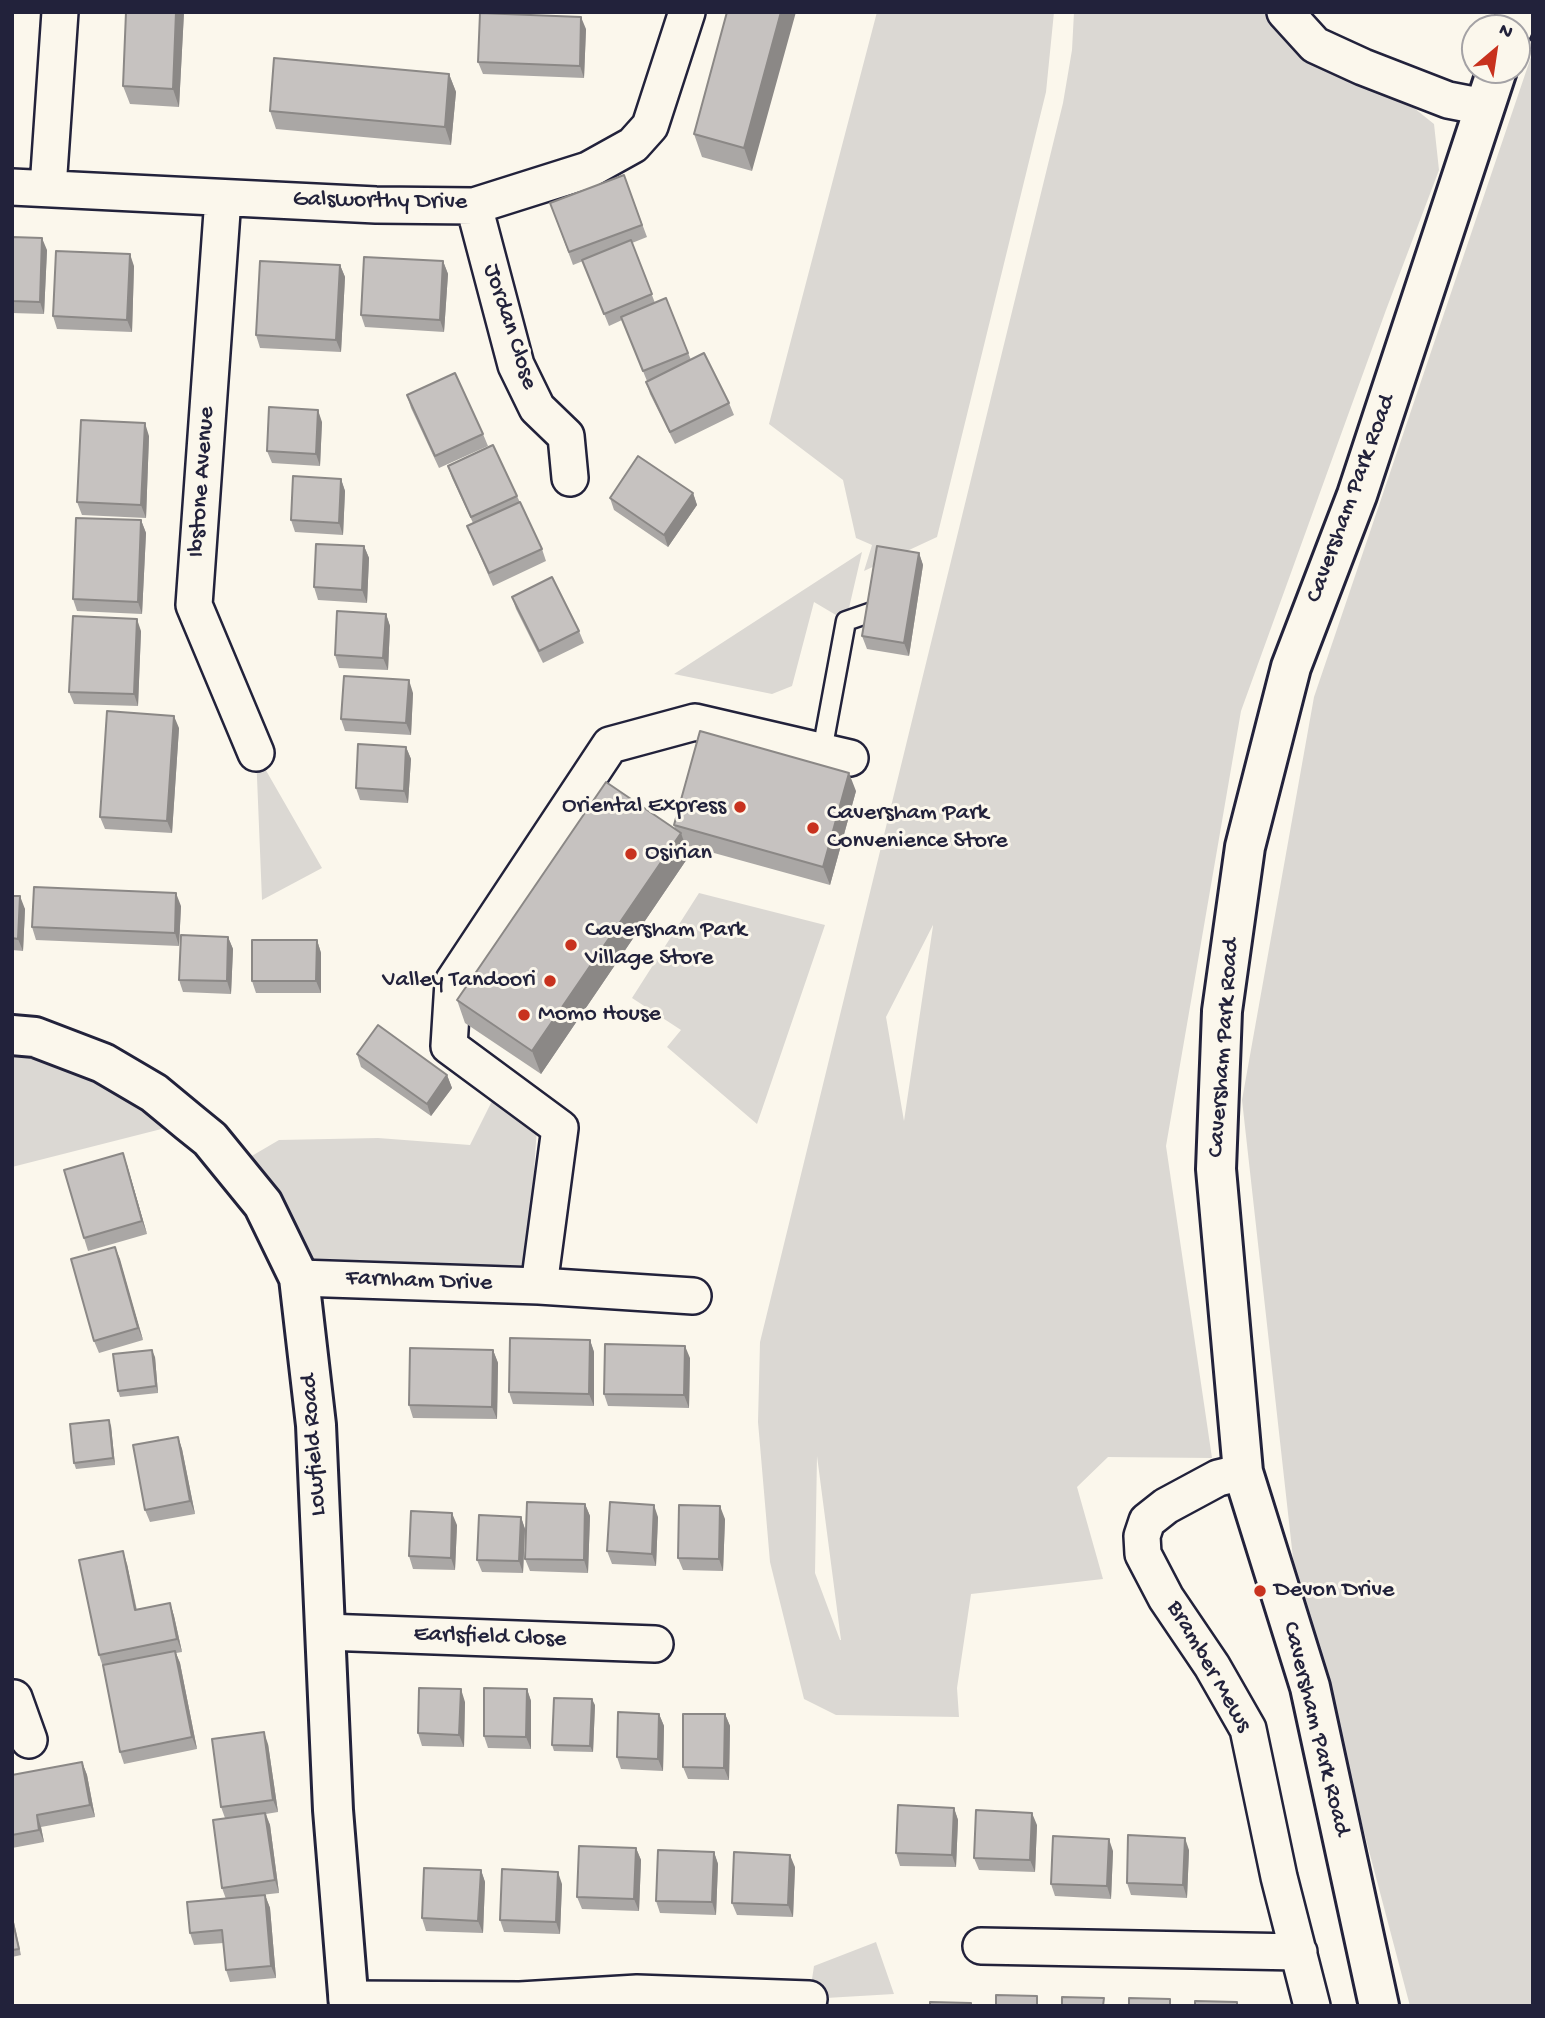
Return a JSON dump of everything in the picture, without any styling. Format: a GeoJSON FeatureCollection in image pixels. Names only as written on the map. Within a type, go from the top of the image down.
{"type":"FeatureCollection","features":[{"type":"Feature","properties":{"kind":"street"},"geometry":{"type":"LineString","coordinates":[[48,188],[60,12]]}},
{"type":"Feature","properties":{"kind":"street","name":"Galsworthy Drive"},"geometry":{"type":"LineString","coordinates":[[12,187],[376,205],[474,206],[588,170],[633,145],[650,126],[687,12]]}},
{"type":"Feature","properties":{"kind":"street"},"geometry":{"type":"LineString","coordinates":[[1285,12],[1315,45],[1448,100],[1484,107]]}},
{"type":"Feature","properties":{"kind":"street","name":"Caversham Park Road"},"geometry":{"type":"LineString","coordinates":[[1379,2006],[1310,1687],[1243,1472],[1216,1170],[1222,1011],[1245,847],[1291,667],[1357,495],[1492,84]]}},
{"type":"Feature","properties":{"kind":"street","name":"Ibstone Avenue"},"geometry":{"type":"LineString","coordinates":[[223,198],[194,605],[256,753]]}},
{"type":"Feature","properties":{"kind":"street","name":"Jordan Close"},"geometry":{"type":"LineString","coordinates":[[474,206],[516,365],[537,408],[566,436],[570,478]]}},
{"type":"Feature","properties":{"kind":"street"},"geometry":{"type":"LineString","coordinates":[[539,1286],[560,1128],[449,1046],[453,982],[610,745],[695,722],[836,755]]}},
{"type":"Feature","properties":{"kind":"street","name":"Lowfield Road"},"geometry":{"type":"LineString","coordinates":[[12,1035],[34,1037],[103,1063],[154,1093],[190,1122],[210,1139],[263,1204],[299,1278],[316,1425],[333,1810],[348,2002]]}},
{"type":"Feature","properties":{"kind":"street","name":"Farnham Drive"},"geometry":{"type":"LineString","coordinates":[[299,1278],[539,1286],[693,1296]]}},
{"type":"Feature","properties":{"kind":"street","name":"Bramber Mews"},"geometry":{"type":"LineString","coordinates":[[1243,1472],[1218,1478],[1166,1506],[1147,1521],[1142,1536],[1143,1554],[1166,1598],[1212,1666],[1248,1730],[1279,1877],[1312,2006]]}},
{"type":"Feature","properties":{"kind":"street","name":"Earlsfield Close"},"geometry":{"type":"LineString","coordinates":[[326,1632],[655,1644]]}},
{"type":"Feature","properties":{"kind":"street"},"geometry":{"type":"LineString","coordinates":[[13,1691],[29,1740]]}},
{"type":"Feature","properties":{"kind":"street"},"geometry":{"type":"LineString","coordinates":[[981,1946],[1298,1952]]}},
{"type":"Feature","properties":{"kind":"street"},"geometry":{"type":"LineString","coordinates":[[348,2002],[520,2000],[637,1993],[809,1999]]}},
{"type":"Feature","properties":{"kind":"lane"},"geometry":{"type":"LineString","coordinates":[[836,755],[846,621],[872,612]]}},
{"type":"Feature","properties":{"kind":"shaded area"},"geometry":{"type":"Polygon","coordinates":[[[877,12],[1054,12],[1046,92],[937,537],[864,571],[872,545],[856,538],[843,480],[769,424],[877,12]]]}},
{"type":"Feature","properties":{"kind":"shaded area"},"geometry":{"type":"Polygon","coordinates":[[[1074,12],[1266,12],[1286,41],[1302,57],[1333,74],[1380,85],[1434,124],[1439,170],[1241,711],[1166,1146],[1212,1458],[1108,1457],[1077,1487],[1103,1579],[971,1594],[957,1688],[959,1717],[836,1715],[804,1699],[770,1562],[758,1422],[760,1342],[1063,103],[1072,50],[1074,12]],[[933,926],[886,1017],[904,1121],[933,926]],[[817,1456],[815,1573],[841,1640],[817,1456]]]}},
{"type":"Feature","properties":{"kind":"shaded area"},"geometry":{"type":"Polygon","coordinates":[[[1533,51],[1533,2006],[1410,2006],[1294,1567],[1242,1100],[1314,697],[1522,84],[1531,84],[1533,51]]]}},
{"type":"Feature","properties":{"kind":"shaded area"},"geometry":{"type":"Polygon","coordinates":[[[862,552],[846,621],[814,602],[792,686],[772,694],[674,674],[862,552]]]}},
{"type":"Feature","properties":{"kind":"shaded area"},"geometry":{"type":"Polygon","coordinates":[[[256,753],[322,868],[262,900],[256,753]]]}},
{"type":"Feature","properties":{"kind":"shaded area"},"geometry":{"type":"Polygon","coordinates":[[[699,893],[825,925],[757,1124],[667,1047],[681,1030],[632,998],[699,893]]]}},
{"type":"Feature","properties":{"kind":"shaded area"},"geometry":{"type":"Polygon","coordinates":[[[12,1040],[189,1122],[12,1167],[12,1040]]]}},
{"type":"Feature","properties":{"kind":"shaded area"},"geometry":{"type":"Polygon","coordinates":[[[495,1095],[537,1128],[528,1255],[508,1285],[299,1278],[233,1167],[279,1140],[378,1138],[470,1145],[495,1095]]]}},
{"type":"Feature","properties":{"kind":"shaded area"},"geometry":{"type":"Polygon","coordinates":[[[876,1942],[894,1994],[809,1999],[814,1966],[876,1942]]]}},
{"type":"Feature","properties":{"kind":"building"},"geometry":{"type":"Polygon","coordinates":[[[126,12],[176,12],[173,89],[123,86],[126,12]]]}},
{"type":"Feature","properties":{"kind":"building"},"geometry":{"type":"Polygon","coordinates":[[[727,12],[781,12],[744,148],[694,134],[727,12]]]}},
{"type":"Feature","properties":{"kind":"building"},"geometry":{"type":"Polygon","coordinates":[[[480,13],[581,17],[580,66],[478,62],[480,13]]]}},
{"type":"Feature","properties":{"kind":"building"},"geometry":{"type":"Polygon","coordinates":[[[274,58],[449,74],[445,127],[270,111],[274,58]]]}},
{"type":"Feature","properties":{"kind":"building"},"geometry":{"type":"Polygon","coordinates":[[[624,175],[642,225],[569,252],[550,203],[624,175]]]}},
{"type":"Feature","properties":{"kind":"building"},"geometry":{"type":"Polygon","coordinates":[[[12,237],[42,238],[40,302],[12,301],[12,237]]]}},
{"type":"Feature","properties":{"kind":"building"},"geometry":{"type":"Polygon","coordinates":[[[631,240],[652,294],[604,314],[582,260],[631,240]]]}},
{"type":"Feature","properties":{"kind":"building"},"geometry":{"type":"Polygon","coordinates":[[[56,251],[130,254],[127,320],[53,316],[56,251]]]}},
{"type":"Feature","properties":{"kind":"building"},"geometry":{"type":"Polygon","coordinates":[[[364,257],[443,261],[440,320],[361,315],[364,257]]]}},
{"type":"Feature","properties":{"kind":"building"},"geometry":{"type":"Polygon","coordinates":[[[260,261],[340,265],[336,340],[256,335],[260,261]]]}},
{"type":"Feature","properties":{"kind":"building"},"geometry":{"type":"Polygon","coordinates":[[[666,298],[688,353],[643,371],[621,317],[666,298]]]}},
{"type":"Feature","properties":{"kind":"building"},"geometry":{"type":"Polygon","coordinates":[[[704,353],[729,403],[670,432],[646,382],[704,353]]]}},
{"type":"Feature","properties":{"kind":"building"},"geometry":{"type":"Polygon","coordinates":[[[455,373],[483,434],[435,456],[407,395],[455,373]]]}},
{"type":"Feature","properties":{"kind":"building"},"geometry":{"type":"Polygon","coordinates":[[[269,407],[318,410],[316,454],[267,451],[269,407]]]}},
{"type":"Feature","properties":{"kind":"building"},"geometry":{"type":"Polygon","coordinates":[[[81,420],[145,423],[141,505],[77,502],[81,420]]]}},
{"type":"Feature","properties":{"kind":"building"},"geometry":{"type":"Polygon","coordinates":[[[493,445],[517,496],[471,517],[448,466],[493,445]]]}},
{"type":"Feature","properties":{"kind":"building"},"geometry":{"type":"Polygon","coordinates":[[[638,456],[693,493],[664,535],[610,498],[638,456]]]}},
{"type":"Feature","properties":{"kind":"building"},"geometry":{"type":"Polygon","coordinates":[[[293,476],[341,479],[339,523],[291,520],[293,476]]]}},
{"type":"Feature","properties":{"kind":"building"},"geometry":{"type":"Polygon","coordinates":[[[520,502],[542,549],[489,573],[467,526],[520,502]]]}},
{"type":"Feature","properties":{"kind":"building"},"geometry":{"type":"Polygon","coordinates":[[[76,518],[141,520],[138,602],[73,599],[76,518]]]}},
{"type":"Feature","properties":{"kind":"building"},"geometry":{"type":"Polygon","coordinates":[[[316,544],[364,546],[362,590],[314,587],[316,544]]]}},
{"type":"Feature","properties":{"kind":"building"},"geometry":{"type":"Polygon","coordinates":[[[877,546],[919,553],[904,643],[862,636],[877,546]]]}},
{"type":"Feature","properties":{"kind":"building"},"geometry":{"type":"Polygon","coordinates":[[[552,577],[579,631],[539,651],[512,597],[552,577]]]}},
{"type":"Feature","properties":{"kind":"building"},"geometry":{"type":"Polygon","coordinates":[[[337,611],[386,614],[383,658],[335,655],[337,611]]]}},
{"type":"Feature","properties":{"kind":"building"},"geometry":{"type":"Polygon","coordinates":[[[73,616],[137,619],[134,694],[69,692],[73,616]]]}},
{"type":"Feature","properties":{"kind":"building"},"geometry":{"type":"Polygon","coordinates":[[[344,676],[409,680],[406,723],[341,719],[344,676]]]}},
{"type":"Feature","properties":{"kind":"building"},"geometry":{"type":"Polygon","coordinates":[[[107,711],[174,716],[167,821],[100,817],[107,711]]]}},
{"type":"Feature","properties":{"kind":"building"},"geometry":{"type":"Polygon","coordinates":[[[700,731],[849,773],[823,867],[674,825],[700,731]]]}},
{"type":"Feature","properties":{"kind":"building"},"geometry":{"type":"Polygon","coordinates":[[[358,744],[406,747],[404,791],[356,788],[358,744]]]}},
{"type":"Feature","properties":{"kind":"building"},"geometry":{"type":"Polygon","coordinates":[[[606,782],[681,833],[532,1051],[457,1000],[606,782]]]}},
{"type":"Feature","properties":{"kind":"building"},"geometry":{"type":"Polygon","coordinates":[[[34,887],[176,893],[175,933],[32,927],[34,887]]]}},
{"type":"Feature","properties":{"kind":"building"},"geometry":{"type":"Polygon","coordinates":[[[12,896],[20,896],[18,939],[12,938],[12,896]]]}},
{"type":"Feature","properties":{"kind":"building"},"geometry":{"type":"Polygon","coordinates":[[[181,935],[228,937],[227,981],[179,980],[181,935]]]}},
{"type":"Feature","properties":{"kind":"building"},"geometry":{"type":"Polygon","coordinates":[[[252,940],[317,940],[316,981],[252,981],[252,940]]]}},
{"type":"Feature","properties":{"kind":"building"},"geometry":{"type":"Polygon","coordinates":[[[378,1025],[447,1075],[427,1104],[357,1054],[378,1025]]]}},
{"type":"Feature","properties":{"kind":"building"},"geometry":{"type":"Polygon","coordinates":[[[123,1153],[142,1221],[84,1238],[64,1170],[123,1153]]]}},
{"type":"Feature","properties":{"kind":"building"},"geometry":{"type":"Polygon","coordinates":[[[115,1247],[138,1328],[94,1341],[71,1259],[115,1247]]]}},
{"type":"Feature","properties":{"kind":"building"},"geometry":{"type":"Polygon","coordinates":[[[510,1338],[590,1340],[589,1394],[509,1392],[510,1338]]]}},
{"type":"Feature","properties":{"kind":"building"},"geometry":{"type":"Polygon","coordinates":[[[605,1344],[685,1346],[684,1395],[604,1394],[605,1344]]]}},
{"type":"Feature","properties":{"kind":"building"},"geometry":{"type":"Polygon","coordinates":[[[410,1348],[493,1350],[492,1407],[409,1405],[410,1348]]]}},
{"type":"Feature","properties":{"kind":"building"},"geometry":{"type":"Polygon","coordinates":[[[152,1350],[156,1386],[118,1391],[113,1354],[152,1350]]]}},
{"type":"Feature","properties":{"kind":"building"},"geometry":{"type":"Polygon","coordinates":[[[109,1420],[113,1458],[74,1463],[70,1424],[109,1420]]]}},
{"type":"Feature","properties":{"kind":"building"},"geometry":{"type":"Polygon","coordinates":[[[178,1437],[190,1501],[145,1510],[133,1445],[178,1437]]]}},
{"type":"Feature","properties":{"kind":"building"},"geometry":{"type":"Polygon","coordinates":[[[527,1502],[585,1504],[584,1560],[525,1559],[527,1502]]]}},
{"type":"Feature","properties":{"kind":"building"},"geometry":{"type":"Polygon","coordinates":[[[610,1502],[654,1505],[652,1554],[607,1551],[610,1502]]]}},
{"type":"Feature","properties":{"kind":"building"},"geometry":{"type":"Polygon","coordinates":[[[679,1505],[720,1506],[719,1559],[678,1558],[679,1505]]]}},
{"type":"Feature","properties":{"kind":"building"},"geometry":{"type":"Polygon","coordinates":[[[411,1511],[452,1513],[451,1558],[409,1556],[411,1511]]]}},
{"type":"Feature","properties":{"kind":"building"},"geometry":{"type":"Polygon","coordinates":[[[479,1515],[521,1517],[519,1561],[477,1560],[479,1515]]]}},
{"type":"Feature","properties":{"kind":"building"},"geometry":{"type":"Polygon","coordinates":[[[123,1551],[135,1610],[170,1603],[177,1639],[99,1655],[79,1560],[123,1551]]]}},
{"type":"Feature","properties":{"kind":"building"},"geometry":{"type":"Polygon","coordinates":[[[175,1651],[192,1737],[120,1752],[103,1665],[175,1651]]]}},
{"type":"Feature","properties":{"kind":"building"},"geometry":{"type":"Polygon","coordinates":[[[419,1688],[461,1689],[459,1735],[418,1733],[419,1688]]]}},
{"type":"Feature","properties":{"kind":"building"},"geometry":{"type":"Polygon","coordinates":[[[484,1688],[527,1689],[526,1737],[484,1736],[484,1688]]]}},
{"type":"Feature","properties":{"kind":"building"},"geometry":{"type":"Polygon","coordinates":[[[554,1698],[592,1699],[590,1746],[552,1745],[554,1698]]]}},
{"type":"Feature","properties":{"kind":"building"},"geometry":{"type":"Polygon","coordinates":[[[618,1712],[659,1714],[658,1759],[617,1757],[618,1712]]]}},
{"type":"Feature","properties":{"kind":"building"},"geometry":{"type":"Polygon","coordinates":[[[683,1714],[725,1714],[724,1768],[683,1767],[683,1714]]]}},
{"type":"Feature","properties":{"kind":"building"},"geometry":{"type":"Polygon","coordinates":[[[264,1732],[273,1800],[221,1807],[212,1739],[264,1732]]]}},
{"type":"Feature","properties":{"kind":"building"},"geometry":{"type":"Polygon","coordinates":[[[82,1762],[90,1805],[37,1815],[39,1830],[12,1835],[12,1775],[82,1762]]]}},
{"type":"Feature","properties":{"kind":"building"},"geometry":{"type":"Polygon","coordinates":[[[898,1805],[954,1808],[952,1855],[896,1853],[898,1805]]]}},
{"type":"Feature","properties":{"kind":"building"},"geometry":{"type":"Polygon","coordinates":[[[976,1810],[1032,1813],[1030,1860],[974,1858],[976,1810]]]}},
{"type":"Feature","properties":{"kind":"building"},"geometry":{"type":"Polygon","coordinates":[[[265,1813],[275,1880],[222,1888],[213,1820],[265,1813]]]}},
{"type":"Feature","properties":{"kind":"building"},"geometry":{"type":"Polygon","coordinates":[[[1128,1835],[1185,1838],[1183,1885],[1127,1883],[1128,1835]]]}},
{"type":"Feature","properties":{"kind":"building"},"geometry":{"type":"Polygon","coordinates":[[[1053,1836],[1109,1839],[1107,1886],[1051,1884],[1053,1836]]]}},
{"type":"Feature","properties":{"kind":"building"},"geometry":{"type":"Polygon","coordinates":[[[579,1846],[636,1848],[634,1899],[577,1897],[579,1846]]]}},
{"type":"Feature","properties":{"kind":"building"},"geometry":{"type":"Polygon","coordinates":[[[658,1850],[714,1852],[712,1902],[656,1901],[658,1850]]]}},
{"type":"Feature","properties":{"kind":"building"},"geometry":{"type":"Polygon","coordinates":[[[734,1852],[790,1855],[788,1905],[732,1903],[734,1852]]]}},
{"type":"Feature","properties":{"kind":"building"},"geometry":{"type":"Polygon","coordinates":[[[424,1868],[481,1870],[478,1921],[422,1918],[424,1868]]]}},
{"type":"Feature","properties":{"kind":"building"},"geometry":{"type":"Polygon","coordinates":[[[502,1869],[558,1872],[556,1922],[500,1920],[502,1869]]]}},
{"type":"Feature","properties":{"kind":"building"},"geometry":{"type":"Polygon","coordinates":[[[265,1895],[271,1966],[226,1970],[222,1930],[190,1933],[187,1902],[265,1895]]]}},
{"type":"Feature","properties":{"kind":"building"},"geometry":{"type":"Polygon","coordinates":[[[12,1918],[19,1949],[12,1950],[12,1918]]]}},
{"type":"Feature","properties":{"kind":"building"},"geometry":{"type":"Polygon","coordinates":[[[996,1995],[1037,1996],[1037,2006],[996,2006],[996,1995]]]}},
{"type":"Feature","properties":{"kind":"building"},"geometry":{"type":"Polygon","coordinates":[[[1062,1997],[1104,1998],[1103,2006],[1062,2006],[1062,1997]]]}},
{"type":"Feature","properties":{"kind":"building"},"geometry":{"type":"Polygon","coordinates":[[[1129,1998],[1170,1999],[1170,2006],[1129,2006],[1129,1998]]]}},
{"type":"Feature","properties":{"kind":"building"},"geometry":{"type":"Polygon","coordinates":[[[1195,2001],[1237,2002],[1237,2006],[1195,2006],[1195,2001]]]}},
{"type":"Feature","properties":{"kind":"building"},"geometry":{"type":"Polygon","coordinates":[[[930,2002],[971,2003],[971,2006],[930,2006],[930,2002]]]}},
{"type":"Feature","properties":{"kind":"place","name":"Oriental Express"},"geometry":{"type":"Point","coordinates":[740,807]}},
{"type":"Feature","properties":{"kind":"place","name":"Caversham Park Convenience Store"},"geometry":{"type":"Point","coordinates":[813,828]}},
{"type":"Feature","properties":{"kind":"place","name":"Osirian"},"geometry":{"type":"Point","coordinates":[631,854]}},
{"type":"Feature","properties":{"kind":"place","name":"Caversham Park Village Store"},"geometry":{"type":"Point","coordinates":[571,945]}},
{"type":"Feature","properties":{"kind":"place","name":"Valley Tandoori"},"geometry":{"type":"Point","coordinates":[550,981]}},
{"type":"Feature","properties":{"kind":"place","name":"Momo House"},"geometry":{"type":"Point","coordinates":[524,1015]}},
{"type":"Feature","properties":{"kind":"place","name":"Devon Drive"},"geometry":{"type":"Point","coordinates":[1260,1591]}}]}
